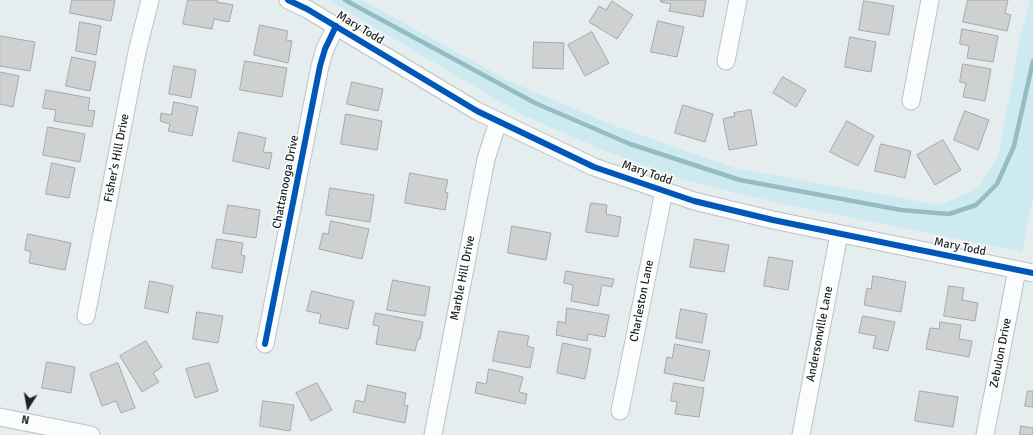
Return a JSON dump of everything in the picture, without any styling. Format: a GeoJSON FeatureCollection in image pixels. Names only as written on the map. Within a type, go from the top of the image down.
{"type":"FeatureCollection","features":[{"type":"Feature","properties":{"kind":"street","name":"Fisher's Hill Drive"},"geometry":{"type":"LineString","coordinates":[[86,316],[137,52],[150,0]]}},
{"type":"Feature","properties":{"kind":"street","name":"Mary Todd"},"geometry":{"type":"LineString","coordinates":[[288,0],[336,26],[498,122],[594,167],[664,191],[738,212],[1025,272]]}},
{"type":"Feature","properties":{"kind":"street"},"geometry":{"type":"LineString","coordinates":[[726,61],[738,0]]}},
{"type":"Feature","properties":{"kind":"street"},"geometry":{"type":"LineString","coordinates":[[911,102],[930,0]]}},
{"type":"Feature","properties":{"kind":"street","name":"Chattanooga Drive"},"geometry":{"type":"LineString","coordinates":[[265,344],[320,66],[325,49],[336,26]]}},
{"type":"Feature","properties":{"kind":"street","name":"Marble Hill Drive"},"geometry":{"type":"LineString","coordinates":[[433,435],[486,159],[498,122]]}},
{"type":"Feature","properties":{"kind":"street","name":"Charleston Lane"},"geometry":{"type":"LineString","coordinates":[[620,412],[664,191]]}},
{"type":"Feature","properties":{"kind":"street","name":"Andersonville Lane"},"geometry":{"type":"LineString","coordinates":[[801,435],[839,234]]}},
{"type":"Feature","properties":{"kind":"street","name":"Zebulon Drive"},"geometry":{"type":"LineString","coordinates":[[985,435],[1025,272]]}},
{"type":"Feature","properties":{"kind":"street"},"geometry":{"type":"LineString","coordinates":[[0,418],[71,433],[91,435]]}},
{"type":"Feature","properties":{"kind":"shaded area"},"geometry":{"type":"Polygon","coordinates":[[[328,0],[362,0],[509,81],[612,125],[738,169],[940,205],[979,188],[999,153],[1020,38],[1030,0],[1033,0],[1033,197],[1022,252],[783,204],[685,180],[598,148],[523,115],[328,0]]]}},
{"type":"Feature","properties":{"kind":"building"},"geometry":{"type":"Polygon","coordinates":[[[72,0],[115,0],[111,21],[70,13],[72,0]]]}},
{"type":"Feature","properties":{"kind":"building"},"geometry":{"type":"Polygon","coordinates":[[[188,0],[217,0],[217,2],[233,5],[229,22],[214,19],[212,29],[183,24],[188,0]]]}},
{"type":"Feature","properties":{"kind":"building"},"geometry":{"type":"Polygon","coordinates":[[[661,0],[706,0],[703,17],[669,11],[671,4],[661,2],[661,0]]]}},
{"type":"Feature","properties":{"kind":"building"},"geometry":{"type":"Polygon","coordinates":[[[968,0],[1008,0],[1005,13],[1011,15],[1007,31],[963,22],[968,0]]]}},
{"type":"Feature","properties":{"kind":"building"},"geometry":{"type":"Polygon","coordinates":[[[612,1],[633,15],[617,39],[589,22],[599,6],[606,10],[612,1]]]}},
{"type":"Feature","properties":{"kind":"building"},"geometry":{"type":"Polygon","coordinates":[[[864,1],[894,6],[889,35],[859,30],[864,1]]]}},
{"type":"Feature","properties":{"kind":"building"},"geometry":{"type":"Polygon","coordinates":[[[658,21],[684,27],[677,57],[651,52],[658,21]]]}},
{"type":"Feature","properties":{"kind":"building"},"geometry":{"type":"Polygon","coordinates":[[[80,22],[101,26],[96,55],[76,51],[80,22]]]}},
{"type":"Feature","properties":{"kind":"building"},"geometry":{"type":"Polygon","coordinates":[[[260,25],[288,31],[286,40],[292,41],[288,63],[254,55],[260,25]]]}},
{"type":"Feature","properties":{"kind":"building"},"geometry":{"type":"Polygon","coordinates":[[[962,29],[998,36],[993,62],[967,58],[969,46],[960,44],[962,29]]]}},
{"type":"Feature","properties":{"kind":"building"},"geometry":{"type":"Polygon","coordinates":[[[592,32],[609,63],[585,76],[568,45],[592,32]]]}},
{"type":"Feature","properties":{"kind":"building"},"geometry":{"type":"Polygon","coordinates":[[[0,36],[35,42],[30,71],[0,66],[0,36]]]}},
{"type":"Feature","properties":{"kind":"building"},"geometry":{"type":"Polygon","coordinates":[[[850,37],[876,42],[871,72],[845,67],[850,37]]]}},
{"type":"Feature","properties":{"kind":"building"},"geometry":{"type":"Polygon","coordinates":[[[534,42],[564,43],[563,69],[533,68],[534,42]]]}},
{"type":"Feature","properties":{"kind":"building"},"geometry":{"type":"Polygon","coordinates":[[[72,57],[96,62],[90,91],[66,86],[72,57]]]}},
{"type":"Feature","properties":{"kind":"building"},"geometry":{"type":"Polygon","coordinates":[[[245,61],[287,68],[282,97],[240,90],[245,61]]]}},
{"type":"Feature","properties":{"kind":"building"},"geometry":{"type":"Polygon","coordinates":[[[963,64],[991,69],[985,101],[963,97],[966,83],[960,82],[963,64]]]}},
{"type":"Feature","properties":{"kind":"building"},"geometry":{"type":"Polygon","coordinates":[[[174,66],[196,70],[191,98],[169,94],[174,66]]]}},
{"type":"Feature","properties":{"kind":"building"},"geometry":{"type":"Polygon","coordinates":[[[0,72],[19,76],[13,107],[0,104],[0,72]]]}},
{"type":"Feature","properties":{"kind":"building"},"geometry":{"type":"Polygon","coordinates":[[[783,77],[806,90],[796,107],[773,93],[783,77]]]}},
{"type":"Feature","properties":{"kind":"building"},"geometry":{"type":"Polygon","coordinates":[[[352,82],[383,89],[378,111],[347,104],[352,82]]]}},
{"type":"Feature","properties":{"kind":"building"},"geometry":{"type":"Polygon","coordinates":[[[46,90],[90,98],[88,110],[95,111],[92,127],[54,121],[56,110],[43,108],[46,90]]]}},
{"type":"Feature","properties":{"kind":"building"},"geometry":{"type":"Polygon","coordinates":[[[174,102],[198,107],[192,136],[168,131],[170,124],[160,121],[161,113],[171,115],[174,102]]]}},
{"type":"Feature","properties":{"kind":"building"},"geometry":{"type":"Polygon","coordinates":[[[683,105],[713,114],[705,142],[675,133],[683,105]]]}},
{"type":"Feature","properties":{"kind":"building"},"geometry":{"type":"Polygon","coordinates":[[[751,110],[757,145],[729,150],[723,119],[735,116],[734,113],[751,110]]]}},
{"type":"Feature","properties":{"kind":"building"},"geometry":{"type":"Polygon","coordinates":[[[965,111],[989,120],[978,150],[954,140],[965,111]]]}},
{"type":"Feature","properties":{"kind":"building"},"geometry":{"type":"Polygon","coordinates":[[[346,114],[382,121],[377,150],[341,144],[346,114]]]}},
{"type":"Feature","properties":{"kind":"building"},"geometry":{"type":"Polygon","coordinates":[[[847,121],[874,136],[858,166],[830,152],[847,121]]]}},
{"type":"Feature","properties":{"kind":"building"},"geometry":{"type":"Polygon","coordinates":[[[48,127],[85,134],[80,162],[43,155],[48,127]]]}},
{"type":"Feature","properties":{"kind":"building"},"geometry":{"type":"Polygon","coordinates":[[[239,132],[266,138],[263,152],[272,153],[269,169],[233,161],[239,132]]]}},
{"type":"Feature","properties":{"kind":"building"},"geometry":{"type":"Polygon","coordinates":[[[943,140],[961,170],[935,185],[917,155],[943,140]]]}},
{"type":"Feature","properties":{"kind":"building"},"geometry":{"type":"Polygon","coordinates":[[[881,144],[911,151],[905,178],[875,171],[881,144]]]}},
{"type":"Feature","properties":{"kind":"building"},"geometry":{"type":"Polygon","coordinates":[[[52,163],[75,168],[69,198],[46,194],[52,163]]]}},
{"type":"Feature","properties":{"kind":"building"},"geometry":{"type":"Polygon","coordinates":[[[410,173],[448,180],[445,192],[448,193],[445,210],[405,203],[410,173]]]}},
{"type":"Feature","properties":{"kind":"building"},"geometry":{"type":"Polygon","coordinates":[[[330,188],[374,195],[370,222],[326,215],[330,188]]]}},
{"type":"Feature","properties":{"kind":"building"},"geometry":{"type":"Polygon","coordinates":[[[591,203],[607,205],[606,214],[621,217],[618,237],[586,232],[591,203]]]}},
{"type":"Feature","properties":{"kind":"building"},"geometry":{"type":"Polygon","coordinates":[[[228,205],[260,210],[256,238],[223,233],[228,205]]]}},
{"type":"Feature","properties":{"kind":"building"},"geometry":{"type":"Polygon","coordinates":[[[331,221],[369,229],[362,259],[319,249],[323,233],[328,234],[331,221]]]}},
{"type":"Feature","properties":{"kind":"building"},"geometry":{"type":"Polygon","coordinates":[[[512,226],[551,233],[546,260],[508,253],[512,226]]]}},
{"type":"Feature","properties":{"kind":"building"},"geometry":{"type":"Polygon","coordinates":[[[28,234],[71,243],[65,270],[29,263],[31,252],[25,250],[28,234]]]}},
{"type":"Feature","properties":{"kind":"building"},"geometry":{"type":"Polygon","coordinates":[[[217,239],[243,243],[241,255],[245,256],[242,273],[212,268],[217,239]]]}},
{"type":"Feature","properties":{"kind":"building"},"geometry":{"type":"Polygon","coordinates":[[[695,239],[729,245],[724,272],[690,267],[695,239]]]}},
{"type":"Feature","properties":{"kind":"building"},"geometry":{"type":"Polygon","coordinates":[[[769,257],[793,261],[788,290],[764,286],[769,257]]]}},
{"type":"Feature","properties":{"kind":"building"},"geometry":{"type":"Polygon","coordinates":[[[566,271],[614,279],[612,287],[602,285],[598,306],[571,301],[573,285],[564,283],[566,271]]]}},
{"type":"Feature","properties":{"kind":"building"},"geometry":{"type":"Polygon","coordinates":[[[873,276],[906,282],[901,312],[864,305],[867,288],[871,289],[873,276]]]}},
{"type":"Feature","properties":{"kind":"building"},"geometry":{"type":"Polygon","coordinates":[[[393,280],[430,287],[425,316],[387,310],[393,280]]]}},
{"type":"Feature","properties":{"kind":"building"},"geometry":{"type":"Polygon","coordinates":[[[150,281],[173,286],[168,313],[145,308],[150,281]]]}},
{"type":"Feature","properties":{"kind":"building"},"geometry":{"type":"Polygon","coordinates":[[[949,286],[964,288],[962,300],[978,303],[975,321],[944,316],[949,286]]]}},
{"type":"Feature","properties":{"kind":"building"},"geometry":{"type":"Polygon","coordinates":[[[312,291],[354,301],[348,329],[319,323],[321,314],[307,311],[312,291]]]}},
{"type":"Feature","properties":{"kind":"building"},"geometry":{"type":"Polygon","coordinates":[[[567,308],[609,315],[605,337],[588,334],[587,341],[556,335],[558,321],[565,323],[567,308]]]}},
{"type":"Feature","properties":{"kind":"building"},"geometry":{"type":"Polygon","coordinates":[[[681,309],[707,314],[702,343],[676,338],[681,309]]]}},
{"type":"Feature","properties":{"kind":"building"},"geometry":{"type":"Polygon","coordinates":[[[197,312],[223,316],[218,343],[193,339],[197,312]]]}},
{"type":"Feature","properties":{"kind":"building"},"geometry":{"type":"Polygon","coordinates":[[[376,313],[423,322],[420,339],[418,339],[415,351],[376,344],[379,326],[373,325],[376,313]]]}},
{"type":"Feature","properties":{"kind":"building"},"geometry":{"type":"Polygon","coordinates":[[[863,316],[895,322],[888,351],[873,348],[876,336],[859,333],[863,316]]]}},
{"type":"Feature","properties":{"kind":"building"},"geometry":{"type":"Polygon","coordinates":[[[940,322],[961,325],[959,339],[972,341],[969,357],[926,349],[930,328],[939,329],[940,322]]]}},
{"type":"Feature","properties":{"kind":"building"},"geometry":{"type":"Polygon","coordinates":[[[499,331],[529,336],[527,346],[534,348],[530,368],[493,361],[499,331]]]}},
{"type":"Feature","properties":{"kind":"building"},"geometry":{"type":"Polygon","coordinates":[[[146,341],[162,367],[153,373],[159,382],[142,392],[120,356],[146,341]]]}},
{"type":"Feature","properties":{"kind":"building"},"geometry":{"type":"Polygon","coordinates":[[[563,343],[591,349],[585,379],[557,373],[563,343]]]}},
{"type":"Feature","properties":{"kind":"building"},"geometry":{"type":"Polygon","coordinates":[[[675,344],[710,351],[704,381],[664,373],[667,357],[672,358],[675,344]]]}},
{"type":"Feature","properties":{"kind":"building"},"geometry":{"type":"Polygon","coordinates":[[[47,362],[75,367],[71,393],[42,388],[47,362]]]}},
{"type":"Feature","properties":{"kind":"building"},"geometry":{"type":"Polygon","coordinates":[[[118,363],[135,408],[121,413],[116,401],[102,406],[90,374],[118,363]]]}},
{"type":"Feature","properties":{"kind":"building"},"geometry":{"type":"Polygon","coordinates":[[[209,363],[218,391],[195,398],[186,369],[209,363]]]}},
{"type":"Feature","properties":{"kind":"building"},"geometry":{"type":"Polygon","coordinates":[[[489,369],[523,377],[519,392],[527,394],[525,404],[475,393],[477,382],[486,384],[489,369]]]}},
{"type":"Feature","properties":{"kind":"building"},"geometry":{"type":"Polygon","coordinates":[[[317,383],[332,410],[311,421],[296,393],[317,383]]]}},
{"type":"Feature","properties":{"kind":"building"},"geometry":{"type":"Polygon","coordinates":[[[674,383],[704,388],[699,417],[675,414],[677,402],[671,401],[674,383]]]}},
{"type":"Feature","properties":{"kind":"building"},"geometry":{"type":"Polygon","coordinates":[[[368,385],[406,393],[404,405],[408,406],[405,423],[353,412],[356,400],[364,402],[368,385]]]}},
{"type":"Feature","properties":{"kind":"building"},"geometry":{"type":"Polygon","coordinates":[[[920,391],[958,397],[953,427],[915,421],[920,391]]]}},
{"type":"Feature","properties":{"kind":"building"},"geometry":{"type":"Polygon","coordinates":[[[1028,391],[1033,391],[1033,407],[1025,406],[1028,391]]]}},
{"type":"Feature","properties":{"kind":"building"},"geometry":{"type":"Polygon","coordinates":[[[263,401],[294,405],[290,431],[260,426],[263,401]]]}},
{"type":"Feature","properties":{"kind":"building"},"geometry":{"type":"Polygon","coordinates":[[[1021,426],[1033,428],[1033,435],[1020,435],[1021,426]]]}},
{"type":"Feature","properties":{"kind":"waterway"},"geometry":{"type":"LineString","coordinates":[[345,0],[535,103],[630,144],[740,180],[901,210],[949,214],[976,205],[997,184],[1014,146],[1033,61]]}},
{"type":"Feature","properties":{"kind":"cycle path"},"geometry":{"type":"LineString","coordinates":[[288,0],[307,9],[477,111],[594,167],[694,201],[773,220],[1033,273]]}},
{"type":"Feature","properties":{"kind":"cycle path"},"geometry":{"type":"LineString","coordinates":[[265,344],[320,66],[325,49],[336,26]]}}]}
